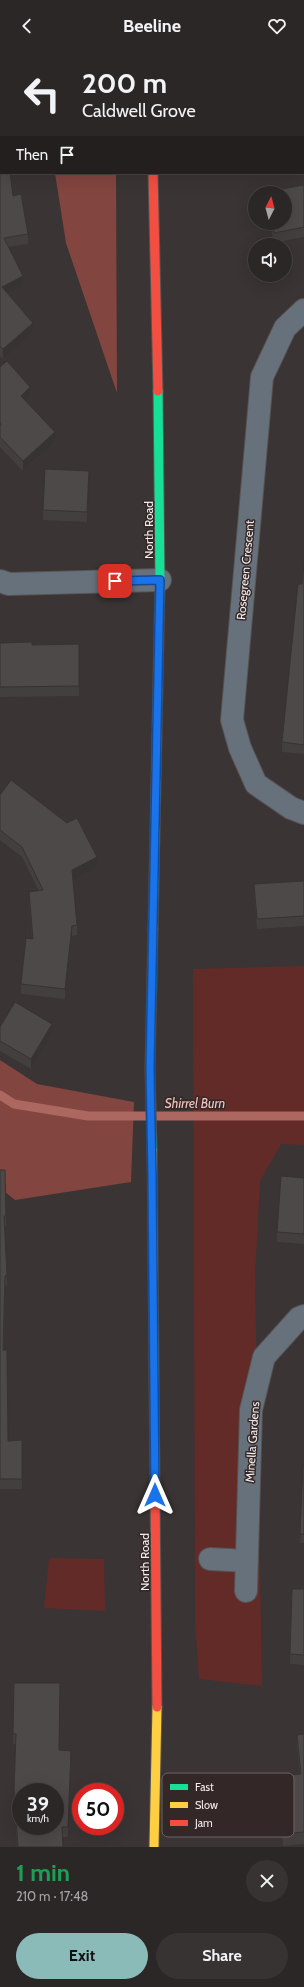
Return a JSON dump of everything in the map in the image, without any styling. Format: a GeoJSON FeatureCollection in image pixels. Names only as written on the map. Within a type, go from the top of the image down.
{"type":"FeatureCollection","features":[{"type":"Feature","properties":{"kind":"main road","name":"North Road"},"geometry":{"type":"LineString","coordinates":[[153,174],[158,376],[160,580],[150,1068],[157,1686],[154,1847]]}},
{"type":"Feature","properties":{"kind":"street","name":"Rosegreen Crescent"},"geometry":{"type":"LineString","coordinates":[[304,310],[285,328],[262,377],[232,720],[240,748],[256,784],[291,808],[304,813]]}},
{"type":"Feature","properties":{"kind":"street"},"geometry":{"type":"LineString","coordinates":[[0,581],[9,584],[160,580]]}},
{"type":"Feature","properties":{"kind":"street","name":"Minella Gardens"},"geometry":{"type":"LineString","coordinates":[[246,1591],[251,1410],[264,1357],[299,1318],[304,1316]]}},
{"type":"Feature","properties":{"kind":"street"},"geometry":{"type":"LineString","coordinates":[[210,1558],[247,1561]]}},
{"type":"Feature","properties":{"kind":"shaded area"},"geometry":{"type":"Polygon","coordinates":[[[55,174],[116,174],[117,393],[66,243],[55,174]]]}},
{"type":"Feature","properties":{"kind":"shaded area"},"geometry":{"type":"Polygon","coordinates":[[[304,966],[304,1145],[281,1144],[260,1181],[255,1276],[262,1686],[199,1679],[195,1621],[193,969],[304,966]]]}},
{"type":"Feature","properties":{"kind":"shaded area"},"geometry":{"type":"Polygon","coordinates":[[[0,1060],[37,1084],[134,1102],[131,1182],[15,1200],[0,1188],[0,1060]]]}},
{"type":"Feature","properties":{"kind":"shaded area"},"geometry":{"type":"Polygon","coordinates":[[[49,1558],[104,1559],[105,1611],[44,1608],[49,1558]]]}},
{"type":"Feature","properties":{"kind":"building"},"geometry":{"type":"Polygon","coordinates":[[[0,174],[10,174],[13,196],[21,194],[28,234],[4,238],[23,276],[2,287],[33,323],[3,349],[0,346],[0,174]]]}},
{"type":"Feature","properties":{"kind":"building"},"geometry":{"type":"Polygon","coordinates":[[[304,185],[304,227],[292,229],[292,187],[304,185]]]}},
{"type":"Feature","properties":{"kind":"building"},"geometry":{"type":"Polygon","coordinates":[[[273,230],[289,230],[274,233],[273,230]]]}},
{"type":"Feature","properties":{"kind":"building"},"geometry":{"type":"Polygon","coordinates":[[[7,361],[30,387],[21,396],[55,432],[23,461],[0,437],[0,367],[7,361]]]}},
{"type":"Feature","properties":{"kind":"building"},"geometry":{"type":"Polygon","coordinates":[[[45,469],[89,471],[87,512],[43,510],[45,469]]]}},
{"type":"Feature","properties":{"kind":"building"},"geometry":{"type":"Polygon","coordinates":[[[304,562],[304,745],[282,742],[298,584],[302,584],[304,562]]]}},
{"type":"Feature","properties":{"kind":"building"},"geometry":{"type":"Polygon","coordinates":[[[32,642],[32,645],[79,644],[79,686],[0,687],[0,643],[32,642]]]}},
{"type":"Feature","properties":{"kind":"building"},"geometry":{"type":"Polygon","coordinates":[[[11,780],[67,823],[77,818],[97,857],[72,870],[77,925],[72,926],[65,989],[21,984],[26,938],[33,939],[29,892],[43,890],[22,847],[0,830],[0,795],[11,780]]]}},
{"type":"Feature","properties":{"kind":"building"},"geometry":{"type":"Polygon","coordinates":[[[304,881],[304,916],[257,919],[254,884],[304,881]]]}},
{"type":"Feature","properties":{"kind":"building"},"geometry":{"type":"Polygon","coordinates":[[[15,1002],[52,1024],[31,1059],[0,1041],[0,1027],[15,1002]]]}},
{"type":"Feature","properties":{"kind":"building"},"geometry":{"type":"Polygon","coordinates":[[[0,1170],[5,1170],[6,1216],[4,1216],[7,1275],[5,1276],[3,1350],[7,1350],[8,1441],[22,1440],[22,1479],[0,1479],[0,1170]]]}},
{"type":"Feature","properties":{"kind":"building"},"geometry":{"type":"Polygon","coordinates":[[[281,1176],[304,1178],[304,1234],[277,1232],[281,1176]]]}},
{"type":"Feature","properties":{"kind":"building"},"geometry":{"type":"Polygon","coordinates":[[[303,1466],[304,1534],[300,1534],[303,1466]]]}},
{"type":"Feature","properties":{"kind":"building"},"geometry":{"type":"Polygon","coordinates":[[[292,1589],[304,1589],[304,1655],[290,1654],[292,1589]]]}},
{"type":"Feature","properties":{"kind":"building"},"geometry":{"type":"Polygon","coordinates":[[[14,1683],[60,1683],[59,1750],[71,1751],[68,1827],[64,1827],[64,1783],[14,1783],[16,1734],[13,1734],[14,1683]]]}},
{"type":"Feature","properties":{"kind":"building"},"geometry":{"type":"Polygon","coordinates":[[[304,1734],[304,1832],[294,1833],[294,1775],[301,1774],[297,1735],[304,1734]]]}},
{"type":"Feature","properties":{"kind":"building"},"geometry":{"type":"Polygon","coordinates":[[[17,1835],[62,1835],[63,1847],[18,1847],[17,1835]]]}},
{"type":"Feature","properties":{"kind":"waterway","name":"Shirrel Burn"},"geometry":{"type":"LineString","coordinates":[[0,1095],[14,1104],[88,1116],[304,1116]]}},
{"type":"Feature","properties":{"kind":"traffic: fast"},"geometry":{"type":"LineString","coordinates":[[158,391],[160,582]]}},
{"type":"Feature","properties":{"kind":"traffic: fast"},"geometry":{"type":"LineString","coordinates":[[152,1150],[150,1068],[153,929]]}},
{"type":"Feature","properties":{"kind":"traffic: slow"},"geometry":{"type":"LineString","coordinates":[[153,929],[160,582]]}},
{"type":"Feature","properties":{"kind":"traffic: slow"},"geometry":{"type":"LineString","coordinates":[[152,1150],[155,1489]]}},
{"type":"Feature","properties":{"kind":"traffic: slow"},"geometry":{"type":"LineString","coordinates":[[154,1847],[157,1707]]}},
{"type":"Feature","properties":{"kind":"traffic: jam"},"geometry":{"type":"LineString","coordinates":[[153,174],[158,391]]}},
{"type":"Feature","properties":{"kind":"traffic: jam"},"geometry":{"type":"LineString","coordinates":[[155,1489],[157,1707]]}},
{"type":"Feature","properties":{"kind":"route"},"geometry":{"type":"LineString","coordinates":[[115,581],[160,580],[150,1068],[155,1495]]}}]}
